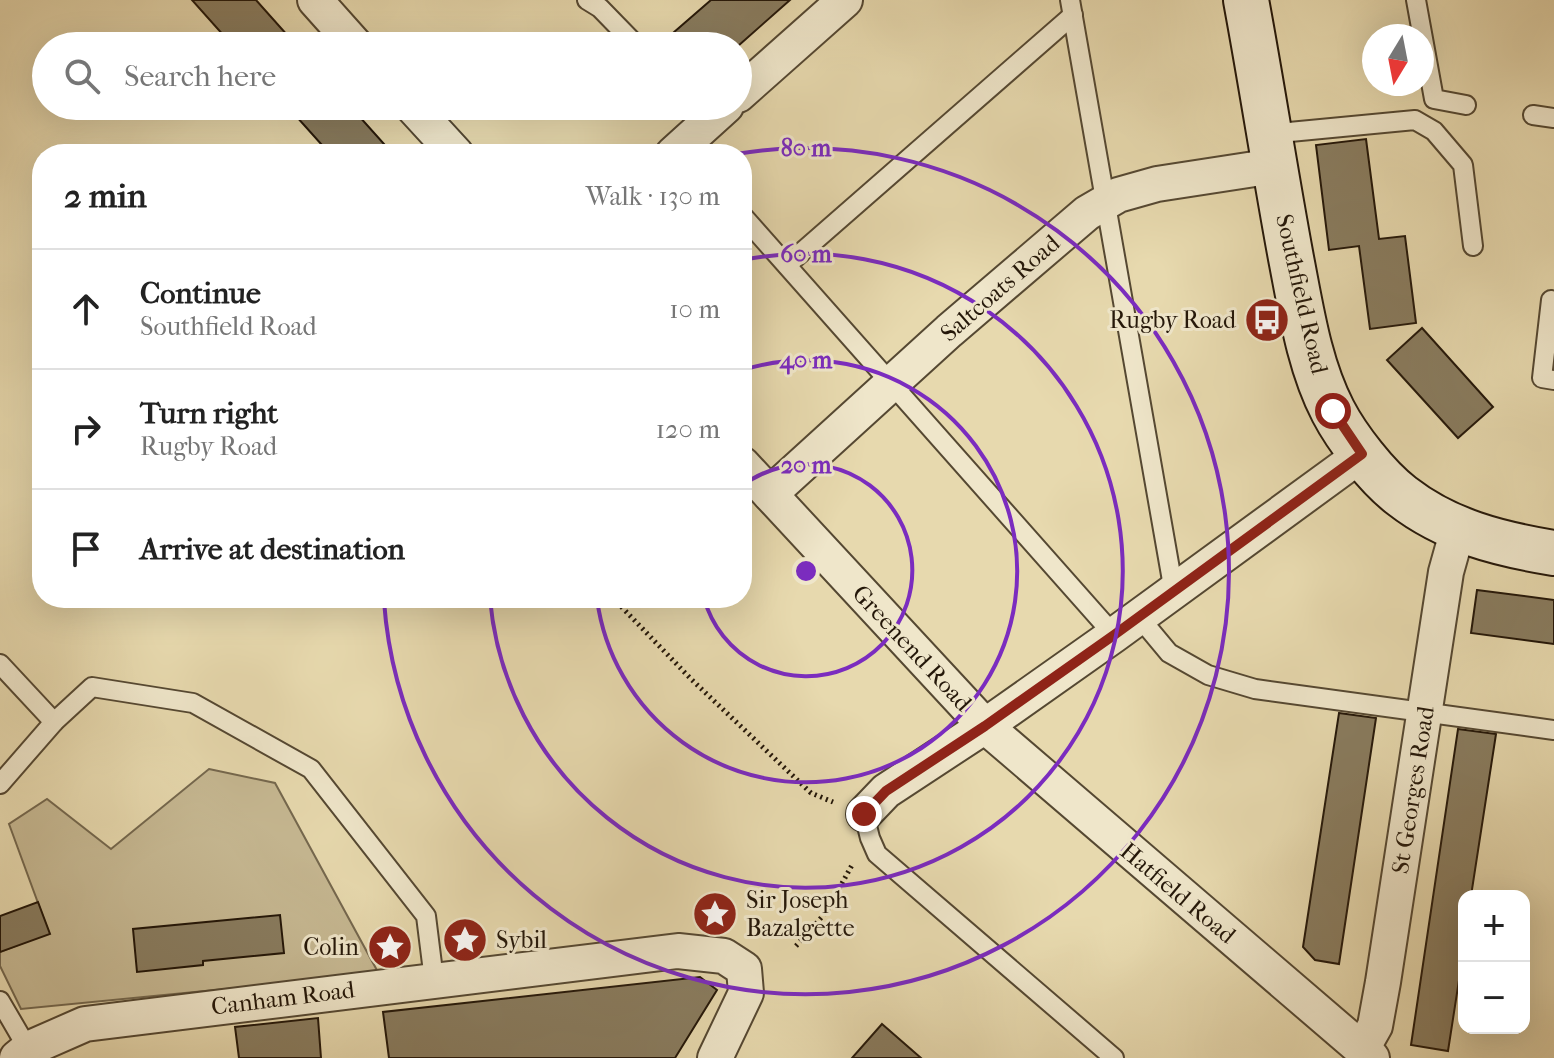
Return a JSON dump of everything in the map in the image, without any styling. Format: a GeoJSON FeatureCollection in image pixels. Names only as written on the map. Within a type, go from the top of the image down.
{"type":"FeatureCollection","features":[{"type":"Feature","properties":{"kind":"main road","name":"Southfield Road"},"geometry":{"type":"LineString","coordinates":[[1246,0],[1300,307],[1317,370],[1333,411],[1362,454],[1401,495],[1458,529],[1500,543],[1554,553]]}},
{"type":"Feature","properties":{"kind":"street"},"geometry":{"type":"LineString","coordinates":[[315,0],[344,32]]}},
{"type":"Feature","properties":{"kind":"street"},"geometry":{"type":"LineString","coordinates":[[752,83],[845,0]]}},
{"type":"Feature","properties":{"kind":"street"},"geometry":{"type":"LineString","coordinates":[[425,120],[447,144]]}},
{"type":"Feature","properties":{"kind":"street","name":"Saltcoats Road"},"geometry":{"type":"LineString","coordinates":[[770,494],[1076,222],[1118,195],[1271,150]]}},
{"type":"Feature","properties":{"kind":"street"},"geometry":{"type":"LineString","coordinates":[[864,814],[886,791],[985,726],[1362,454]]}},
{"type":"Feature","properties":{"kind":"street","name":"Greenend Road"},"geometry":{"type":"LineString","coordinates":[[752,475],[985,726]]}},
{"type":"Feature","properties":{"kind":"street","name":"St Georges Road"},"geometry":{"type":"LineString","coordinates":[[1367,1054],[1375,1026],[1446,572],[1458,529]]}},
{"type":"Feature","properties":{"kind":"street","name":"Hatfield Road"},"geometry":{"type":"LineString","coordinates":[[985,726],[1367,1054]]}},
{"type":"Feature","properties":{"kind":"street","name":"Canham Road"},"geometry":{"type":"LineString","coordinates":[[15,1052],[85,1024],[678,951],[724,956],[744,969],[746,993],[715,1058]]}},
{"type":"Feature","properties":{"kind":"lane"},"geometry":{"type":"LineString","coordinates":[[1416,0],[1434,99],[1466,105]]}},
{"type":"Feature","properties":{"kind":"lane"},"geometry":{"type":"LineString","coordinates":[[599,3],[625,32]]}},
{"type":"Feature","properties":{"kind":"lane"},"geometry":{"type":"LineString","coordinates":[[1072,7],[1174,592]]}},
{"type":"Feature","properties":{"kind":"lane"},"geometry":{"type":"LineString","coordinates":[[787,265],[1072,7]]}},
{"type":"Feature","properties":{"kind":"lane"},"geometry":{"type":"LineString","coordinates":[[1533,115],[1554,118]]}},
{"type":"Feature","properties":{"kind":"lane"},"geometry":{"type":"LineString","coordinates":[[1271,150],[1415,120],[1434,131],[1463,165],[1473,246]]}},
{"type":"Feature","properties":{"kind":"lane"},"geometry":{"type":"LineString","coordinates":[[752,226],[892,384],[1126,626],[1208,675],[1255,689],[1554,730]]}},
{"type":"Feature","properties":{"kind":"lane"},"geometry":{"type":"LineString","coordinates":[[1551,300],[1542,378],[1554,380]]}},
{"type":"Feature","properties":{"kind":"lane"},"geometry":{"type":"LineString","coordinates":[[0,664],[54,722]]}},
{"type":"Feature","properties":{"kind":"lane"},"geometry":{"type":"LineString","coordinates":[[0,784],[54,722],[92,687],[193,703],[311,769],[426,916],[434,980]]}},
{"type":"Feature","properties":{"kind":"lane"},"geometry":{"type":"LineString","coordinates":[[864,814],[877,854],[1114,1058]]}},
{"type":"Feature","properties":{"kind":"lane"},"geometry":{"type":"LineString","coordinates":[[0,1001],[15,1052]]}},
{"type":"Feature","properties":{"kind":"path"},"geometry":{"type":"LineString","coordinates":[[623,608],[691,679],[811,793],[864,814],[851,865],[827,911],[796,946]]}},
{"type":"Feature","properties":{"kind":"shaded area"},"geometry":{"type":"Polygon","coordinates":[[[209,769],[275,783],[379,974],[21,1009],[0,966],[0,952],[49,933],[9,824],[47,799],[111,849],[209,769]]]}},
{"type":"Feature","properties":{"kind":"building"},"geometry":{"type":"Polygon","coordinates":[[[192,0],[256,0],[285,32],[221,32],[192,0]]]}},
{"type":"Feature","properties":{"kind":"building"},"geometry":{"type":"Polygon","coordinates":[[[711,0],[790,0],[752,34],[674,32],[711,0]]]}},
{"type":"Feature","properties":{"kind":"building"},"geometry":{"type":"Polygon","coordinates":[[[300,120],[363,120],[384,144],[321,144],[300,120]]]}},
{"type":"Feature","properties":{"kind":"building"},"geometry":{"type":"Polygon","coordinates":[[[1366,139],[1379,239],[1405,236],[1416,323],[1370,329],[1359,246],[1329,250],[1316,145],[1366,139]]]}},
{"type":"Feature","properties":{"kind":"building"},"geometry":{"type":"Polygon","coordinates":[[[1422,328],[1493,407],[1458,438],[1387,360],[1422,328]]]}},
{"type":"Feature","properties":{"kind":"building"},"geometry":{"type":"Polygon","coordinates":[[[1477,590],[1554,600],[1554,644],[1471,633],[1477,590]]]}},
{"type":"Feature","properties":{"kind":"building"},"geometry":{"type":"Polygon","coordinates":[[[1339,713],[1376,718],[1339,964],[1315,960],[1303,947],[1339,713]]]}},
{"type":"Feature","properties":{"kind":"building"},"geometry":{"type":"Polygon","coordinates":[[[1458,729],[1496,734],[1472,890],[1458,890],[1458,987],[1448,1051],[1411,1045],[1458,729]]]}},
{"type":"Feature","properties":{"kind":"building"},"geometry":{"type":"Polygon","coordinates":[[[38,902],[50,934],[0,952],[0,916],[38,902]]]}},
{"type":"Feature","properties":{"kind":"building"},"geometry":{"type":"Polygon","coordinates":[[[280,915],[284,953],[203,961],[203,965],[137,972],[133,929],[280,915]]]}},
{"type":"Feature","properties":{"kind":"building"},"geometry":{"type":"Polygon","coordinates":[[[700,977],[717,990],[675,1058],[389,1058],[383,1012],[700,977]]]}},
{"type":"Feature","properties":{"kind":"building"},"geometry":{"type":"Polygon","coordinates":[[[318,1018],[321,1058],[239,1058],[235,1027],[318,1018]]]}},
{"type":"Feature","properties":{"kind":"building"},"geometry":{"type":"Polygon","coordinates":[[[882,1024],[921,1058],[852,1058],[882,1024]]]}},
{"type":"Feature","properties":{"kind":"place","name":"Rugby Road"},"geometry":{"type":"Point","coordinates":[1267,320]}},
{"type":"Feature","properties":{"kind":"place","name":"Sir Joseph Bazalgette"},"geometry":{"type":"Point","coordinates":[715,914]}},
{"type":"Feature","properties":{"kind":"place","name":"Sybil"},"geometry":{"type":"Point","coordinates":[465,940]}},
{"type":"Feature","properties":{"kind":"place","name":"Colin"},"geometry":{"type":"Point","coordinates":[390,947]}},
{"type":"Feature","properties":{"kind":"route"},"geometry":{"type":"LineString","coordinates":[[864,814],[886,791],[1114,635],[1362,454],[1333,411]]}}]}
